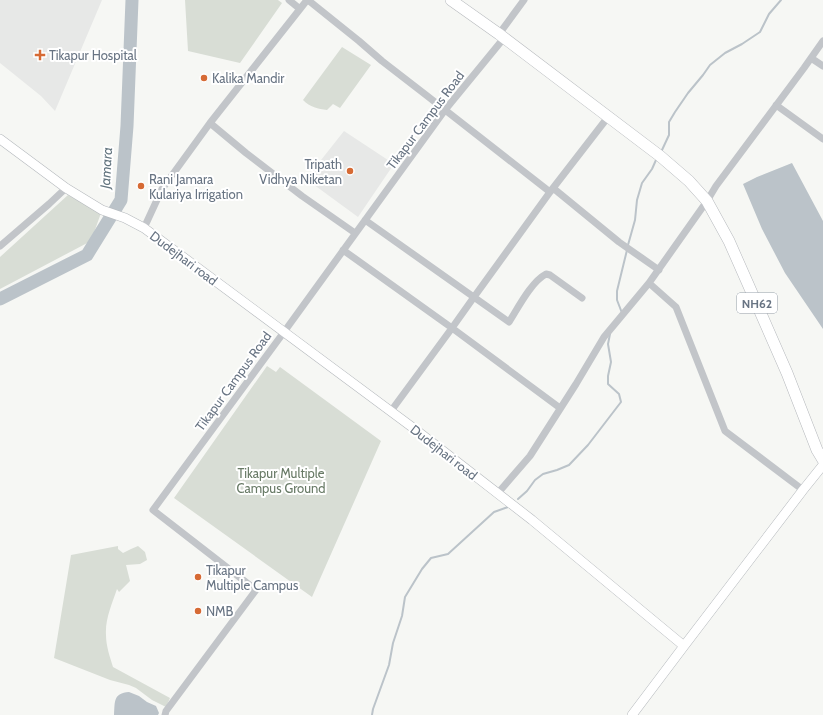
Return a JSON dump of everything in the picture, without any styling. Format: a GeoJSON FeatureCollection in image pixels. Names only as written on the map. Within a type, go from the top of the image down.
{"type":"FeatureCollection","features":[{"type":"Feature","properties":{"kind":"main road","name":"NH62"},"geometry":{"type":"LineString","coordinates":[[451,0],[502,36],[663,159],[689,181],[707,201],[729,241],[821,452]]}},
{"type":"Feature","properties":{"kind":"street"},"geometry":{"type":"LineString","coordinates":[[289,0],[300,9]]}},
{"type":"Feature","properties":{"kind":"street"},"geometry":{"type":"LineString","coordinates":[[144,228],[162,189],[210,123],[307,0],[445,110],[619,242],[659,270]]}},
{"type":"Feature","properties":{"kind":"street","name":"Tikapur Campus Road"},"geometry":{"type":"LineString","coordinates":[[165,715],[166,711],[256,590],[153,510],[445,110],[502,36],[524,0]]}},
{"type":"Feature","properties":{"kind":"street"},"geometry":{"type":"LineString","coordinates":[[498,493],[530,456],[604,337],[659,270],[716,186],[823,41]]}},
{"type":"Feature","properties":{"kind":"street"},"geometry":{"type":"LineString","coordinates":[[811,58],[823,66]]}},
{"type":"Feature","properties":{"kind":"street"},"geometry":{"type":"LineString","coordinates":[[776,105],[823,139]]}},
{"type":"Feature","properties":{"kind":"street"},"geometry":{"type":"LineString","coordinates":[[391,411],[552,190],[608,117]]}},
{"type":"Feature","properties":{"kind":"street"},"geometry":{"type":"LineString","coordinates":[[210,123],[302,196],[355,233]]}},
{"type":"Feature","properties":{"kind":"street","name":"Dudejhari road"},"geometry":{"type":"LineString","coordinates":[[0,139],[66,188],[102,210],[125,218],[144,228],[391,411],[539,525],[684,646]]}},
{"type":"Feature","properties":{"kind":"street"},"geometry":{"type":"LineString","coordinates":[[0,246],[66,188]]}},
{"type":"Feature","properties":{"kind":"street"},"geometry":{"type":"LineString","coordinates":[[365,220],[509,322],[528,292],[541,276],[546,274],[550,275],[582,298]]}},
{"type":"Feature","properties":{"kind":"street"},"geometry":{"type":"LineString","coordinates":[[343,250],[560,408]]}},
{"type":"Feature","properties":{"kind":"street"},"geometry":{"type":"LineString","coordinates":[[649,283],[676,307],[725,431],[803,490]]}},
{"type":"Feature","properties":{"kind":"street"},"geometry":{"type":"LineString","coordinates":[[632,715],[823,465]]}},
{"type":"Feature","properties":{"kind":"shaded area","name":"Tikapur Hospital"},"geometry":{"type":"Polygon","coordinates":[[[0,0],[102,0],[55,111],[41,96],[0,63],[0,0]]]}},
{"type":"Feature","properties":{"kind":"shaded area","name":"Tripath Vidhya Niketan"},"geometry":{"type":"Polygon","coordinates":[[[344,131],[394,164],[358,217],[306,179],[344,131]]]}},
{"type":"Feature","properties":{"kind":"shaded area"},"geometry":{"type":"Polygon","coordinates":[[[792,163],[823,221],[823,329],[785,273],[762,229],[743,184],[792,163]]]}},
{"type":"Feature","properties":{"kind":"shaded area"},"geometry":{"type":"Polygon","coordinates":[[[129,692],[156,706],[159,713],[158,715],[114,715],[117,696],[129,692]]]}},
{"type":"Feature","properties":{"kind":"green space"},"geometry":{"type":"Polygon","coordinates":[[[185,0],[278,0],[282,3],[240,63],[188,51],[185,0]]]}},
{"type":"Feature","properties":{"kind":"green space"},"geometry":{"type":"Polygon","coordinates":[[[342,47],[371,65],[340,108],[333,104],[327,110],[311,106],[303,100],[342,47]]]}},
{"type":"Feature","properties":{"kind":"green space"},"geometry":{"type":"Polygon","coordinates":[[[68,195],[101,213],[91,241],[0,289],[0,257],[68,195]]]}},
{"type":"Feature","properties":{"kind":"green space","name":"Tikapur Multiple Campus Ground"},"geometry":{"type":"Polygon","coordinates":[[[267,366],[276,372],[280,367],[381,441],[312,597],[174,498],[267,366]]]}},
{"type":"Feature","properties":{"kind":"green space"},"geometry":{"type":"Polygon","coordinates":[[[118,546],[118,549],[123,553],[138,546],[145,552],[147,560],[140,564],[126,565],[130,581],[119,592],[117,589],[109,612],[106,629],[107,643],[113,667],[170,698],[166,707],[152,700],[136,688],[110,680],[54,658],[71,555],[118,546]]]}},
{"type":"Feature","properties":{"kind":"waterway","name":"Jamara"},"geometry":{"type":"LineString","coordinates":[[0,299],[87,255],[121,200],[127,126],[132,0]]}},
{"type":"Feature","properties":{"kind":"waterway"},"geometry":{"type":"LineString","coordinates":[[662,150],[669,135],[669,122],[688,93],[710,65],[725,53],[760,32],[769,14],[781,0]]}},
{"type":"Feature","properties":{"kind":"waterway"},"geometry":{"type":"LineString","coordinates":[[628,245],[635,220],[637,200],[642,183],[652,169],[656,160]]}},
{"type":"Feature","properties":{"kind":"waterway"},"geometry":{"type":"LineString","coordinates":[[622,313],[617,300],[617,291],[627,250]]}},
{"type":"Feature","properties":{"kind":"waterway"},"geometry":{"type":"LineString","coordinates":[[518,499],[527,491],[535,480],[543,474],[569,465],[588,445],[621,402],[619,394],[608,384],[611,362],[608,344],[610,334]]}},
{"type":"Feature","properties":{"kind":"waterway"},"geometry":{"type":"LineString","coordinates":[[372,715],[389,665],[393,643],[402,616],[405,597],[422,569],[431,558],[448,554],[494,512],[508,507]]}},
{"type":"Feature","properties":{"kind":"place","name":"Tikapur Hospital"},"geometry":{"type":"Point","coordinates":[40,55]}},
{"type":"Feature","properties":{"kind":"place","name":"Kalika Mandir"},"geometry":{"type":"Point","coordinates":[204,78]}},
{"type":"Feature","properties":{"kind":"place","name":"Tripath Vidhya Niketan"},"geometry":{"type":"Point","coordinates":[350,171]}},
{"type":"Feature","properties":{"kind":"place","name":"Rani Jamara Kulariya Irrigation"},"geometry":{"type":"Point","coordinates":[141,186]}},
{"type":"Feature","properties":{"kind":"place","name":"Tikapur Multiple Campus"},"geometry":{"type":"Point","coordinates":[198,577]}},
{"type":"Feature","properties":{"kind":"place","name":"NMB"},"geometry":{"type":"Point","coordinates":[198,611]}}]}
